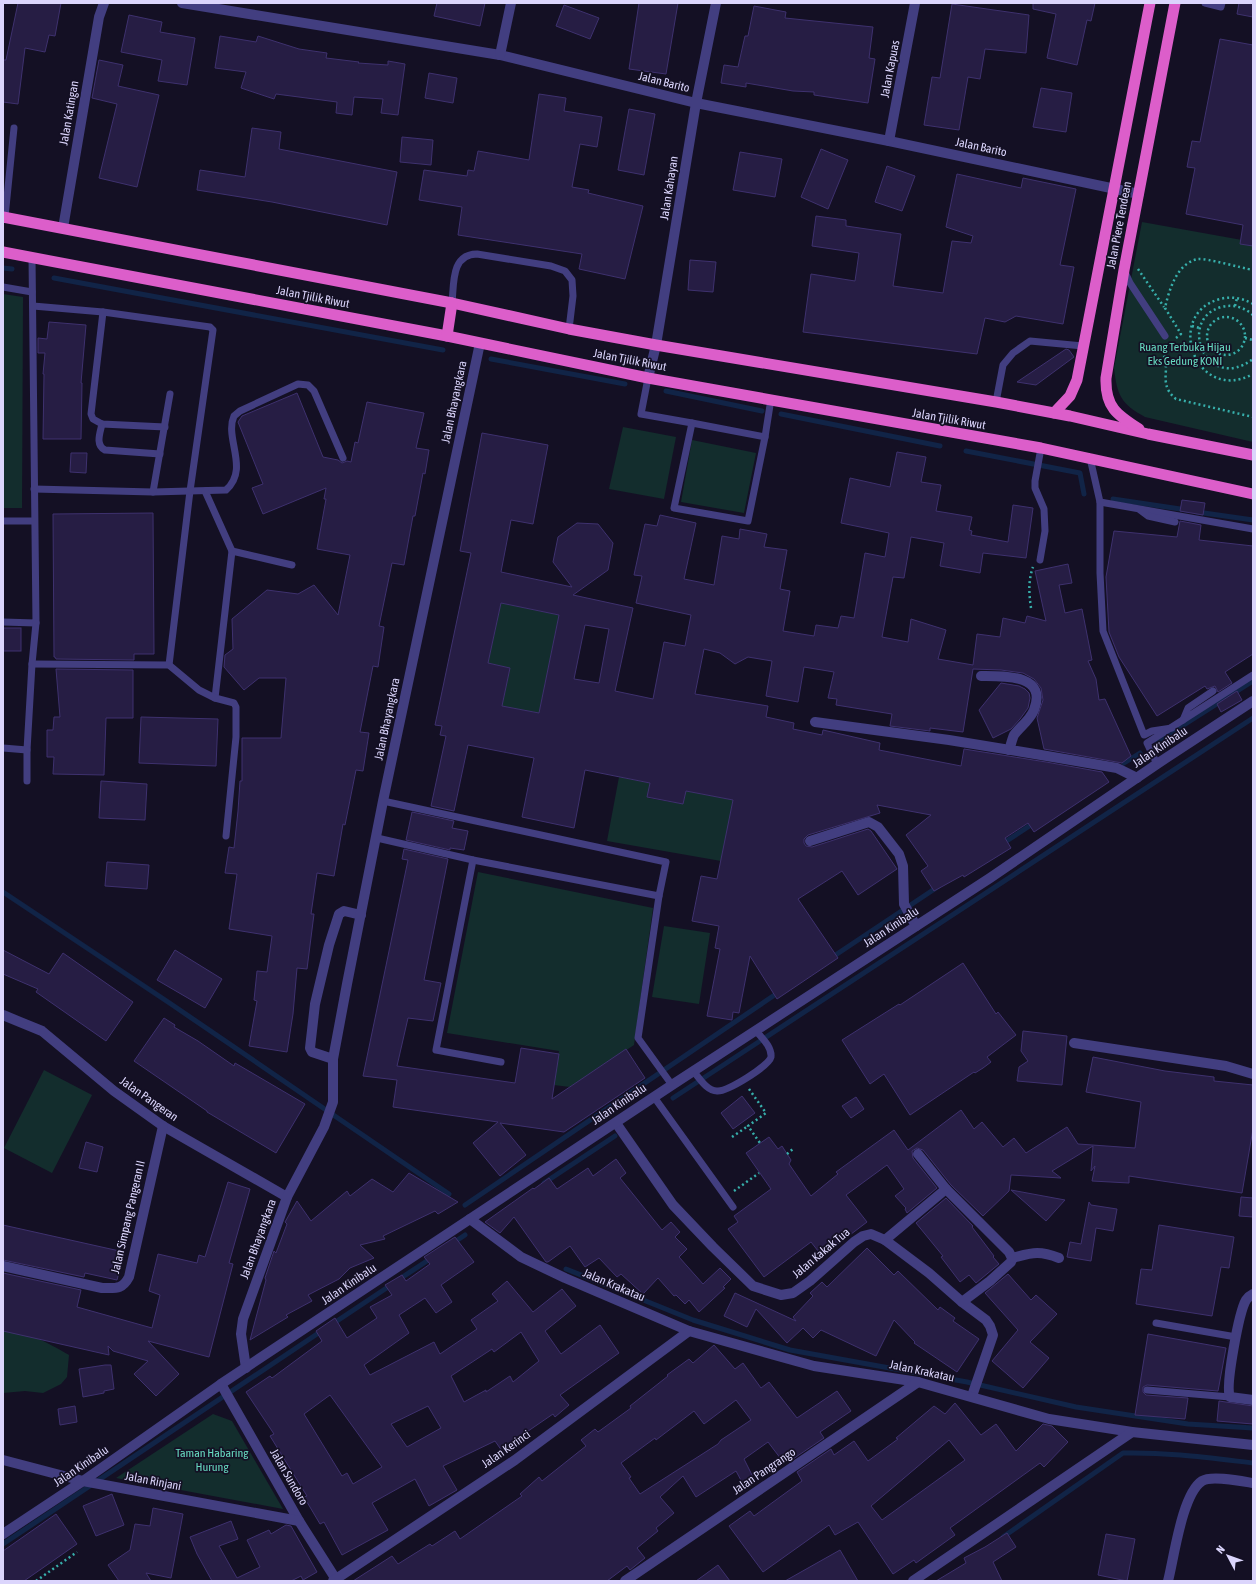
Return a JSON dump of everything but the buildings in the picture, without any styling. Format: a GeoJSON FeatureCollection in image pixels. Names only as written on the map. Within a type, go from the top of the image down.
{"type":"FeatureCollection","features":[{"type":"Feature","properties":{"kind":"highway","name":"Jalan Piere Tendean"},"geometry":{"type":"LineString","coordinates":[[1054,413],[1070,396],[1075,388],[1150,3]]}},
{"type":"Feature","properties":{"kind":"highway","name":"Jalan Piere Tendean"},"geometry":{"type":"LineString","coordinates":[[1148,434],[1131,424],[1113,410],[1106,390],[1106,378],[1124,270],[1174,3]]}},
{"type":"Feature","properties":{"kind":"highway","name":"Jalan Tjilik Riwut"},"geometry":{"type":"LineString","coordinates":[[4,217],[452,303],[569,329],[996,402],[1253,455]]}},
{"type":"Feature","properties":{"kind":"highway","name":"Jalan Tjilik Riwut"},"geometry":{"type":"LineString","coordinates":[[3,252],[447,336],[648,378],[1040,448],[1253,494]]}},
{"type":"Feature","properties":{"kind":"highway"},"geometry":{"type":"LineString","coordinates":[[447,336],[452,303]]}},
{"type":"Feature","properties":{"kind":"street","name":"Jalan Katingan"},"geometry":{"type":"LineString","coordinates":[[63,228],[99,17],[104,3]]}},
{"type":"Feature","properties":{"kind":"street","name":"Jalan Barito"},"geometry":{"type":"LineString","coordinates":[[182,3],[500,55],[696,103],[889,141],[1139,194]]}},
{"type":"Feature","properties":{"kind":"street"},"geometry":{"type":"LineString","coordinates":[[500,55],[511,3]]}},
{"type":"Feature","properties":{"kind":"street","name":"Jalan Kahayan"},"geometry":{"type":"LineString","coordinates":[[648,378],[656,345],[696,103],[716,3]]}},
{"type":"Feature","properties":{"kind":"street","name":"Jalan Kapuas"},"geometry":{"type":"LineString","coordinates":[[889,141],[915,3]]}},
{"type":"Feature","properties":{"kind":"street","name":"Jalan Bhayangkara"},"geometry":{"type":"LineString","coordinates":[[246,1368],[240,1334],[243,1319],[287,1197],[324,1126],[334,1102],[333,1058],[383,802],[480,343]]}},
{"type":"Feature","properties":{"kind":"street"},"geometry":{"type":"LineString","coordinates":[[982,676],[1009,676],[1021,678],[1029,683],[1036,695],[1034,710],[1026,722],[1014,735],[1009,750]]}},
{"type":"Feature","properties":{"kind":"street","name":"Jalan Kinibalu"},"geometry":{"type":"LineString","coordinates":[[3,1534],[83,1481],[221,1384],[672,1085],[916,926],[1253,701]]}},
{"type":"Feature","properties":{"kind":"street"},"geometry":{"type":"LineString","coordinates":[[815,722],[949,740],[1117,768],[1137,778]]}},
{"type":"Feature","properties":{"kind":"street"},"geometry":{"type":"LineString","coordinates":[[810,841],[869,822],[878,827],[900,854],[904,866],[904,904],[916,926]]}},
{"type":"Feature","properties":{"kind":"street"},"geometry":{"type":"LineString","coordinates":[[333,1058],[312,1052],[310,1048],[315,1004],[329,945],[339,914],[344,911],[361,915]]}},
{"type":"Feature","properties":{"kind":"street","name":"Jalan Pangeran"},"geometry":{"type":"LineString","coordinates":[[3,1015],[42,1031],[114,1091],[164,1126],[287,1197]]}},
{"type":"Feature","properties":{"kind":"street"},"geometry":{"type":"LineString","coordinates":[[1074,1043],[1226,1066],[1253,1074]]}},
{"type":"Feature","properties":{"kind":"street","name":"Jalan Kakak Tua"},"geometry":{"type":"LineString","coordinates":[[616,1123],[673,1205],[753,1286],[781,1295],[793,1293],[810,1282],[863,1236],[871,1234],[885,1240],[929,1273],[962,1302],[986,1320],[990,1326],[993,1335],[973,1393]]}},
{"type":"Feature","properties":{"kind":"street","name":"Jalan Simpang Pangeran II"},"geometry":{"type":"LineString","coordinates":[[3,1266],[102,1288],[119,1288],[125,1284],[129,1277],[164,1126]]}},
{"type":"Feature","properties":{"kind":"street"},"geometry":{"type":"LineString","coordinates":[[918,1154],[946,1189],[1010,1252],[1012,1258],[1011,1262],[990,1281],[962,1302]]}},
{"type":"Feature","properties":{"kind":"street"},"geometry":{"type":"LineString","coordinates":[[885,1240],[946,1189]]}},
{"type":"Feature","properties":{"kind":"street","name":"Jalan Krakatau"},"geometry":{"type":"LineString","coordinates":[[470,1219],[521,1257],[565,1278],[689,1331],[814,1366],[918,1382],[973,1393],[1050,1418],[1132,1432],[1253,1445]]}},
{"type":"Feature","properties":{"kind":"street"},"geometry":{"type":"LineString","coordinates":[[1012,1258],[1034,1252],[1045,1252],[1058,1258]]}},
{"type":"Feature","properties":{"kind":"street"},"geometry":{"type":"LineString","coordinates":[[1253,1294],[1246,1300],[1236,1337],[1228,1386],[1230,1397],[1253,1400]]}},
{"type":"Feature","properties":{"kind":"street","name":"Jalan Kerinci"},"geometry":{"type":"LineString","coordinates":[[336,1580],[515,1460],[689,1331]]}},
{"type":"Feature","properties":{"kind":"street","name":"Jalan Pangrango"},"geometry":{"type":"LineString","coordinates":[[625,1581],[918,1382]]}},
{"type":"Feature","properties":{"kind":"street","name":"Jalan Sundoro"},"geometry":{"type":"LineString","coordinates":[[221,1384],[299,1521],[336,1580]]}},
{"type":"Feature","properties":{"kind":"street"},"geometry":{"type":"LineString","coordinates":[[913,1581],[1132,1432]]}},
{"type":"Feature","properties":{"kind":"street","name":"Jalan Rinjani"},"geometry":{"type":"LineString","coordinates":[[3,1460],[83,1481],[299,1521]]}},
{"type":"Feature","properties":{"kind":"street"},"geometry":{"type":"LineString","coordinates":[[1168,1581],[1185,1506],[1192,1490],[1203,1480],[1223,1478],[1253,1483]]}},
{"type":"Feature","properties":{"kind":"lane"},"geometry":{"type":"LineString","coordinates":[[1205,3],[1221,7],[1222,3]]}},
{"type":"Feature","properties":{"kind":"lane"},"geometry":{"type":"LineString","coordinates":[[4,217],[14,128]]}},
{"type":"Feature","properties":{"kind":"lane"},"geometry":{"type":"LineString","coordinates":[[452,303],[456,270],[460,261],[470,254],[551,266],[565,271],[572,280],[573,296],[569,329]]}},
{"type":"Feature","properties":{"kind":"lane"},"geometry":{"type":"LineString","coordinates":[[27,781],[27,750],[36,623],[32,257]]}},
{"type":"Feature","properties":{"kind":"lane"},"geometry":{"type":"LineString","coordinates":[[1124,270],[1130,283],[1167,339]]}},
{"type":"Feature","properties":{"kind":"lane"},"geometry":{"type":"LineString","coordinates":[[3,287],[32,292]]}},
{"type":"Feature","properties":{"kind":"lane"},"geometry":{"type":"LineString","coordinates":[[33,306],[103,312],[210,327],[213,330],[190,491],[169,665]]}},
{"type":"Feature","properties":{"kind":"lane"},"geometry":{"type":"LineString","coordinates":[[103,312],[91,414],[93,419],[102,424],[165,427]]}},
{"type":"Feature","properties":{"kind":"lane"},"geometry":{"type":"LineString","coordinates":[[996,402],[1003,365],[1013,353],[1030,341],[1083,346]]}},
{"type":"Feature","properties":{"kind":"lane"},"geometry":{"type":"LineString","coordinates":[[648,378],[641,414],[765,437]]}},
{"type":"Feature","properties":{"kind":"lane"},"geometry":{"type":"LineString","coordinates":[[34,489],[152,492],[226,490],[236,479],[237,473],[232,426],[234,416],[298,384],[308,385],[314,391],[343,458]]}},
{"type":"Feature","properties":{"kind":"lane"},"geometry":{"type":"LineString","coordinates":[[152,492],[170,394]]}},
{"type":"Feature","properties":{"kind":"lane"},"geometry":{"type":"LineString","coordinates":[[692,423],[674,508],[748,521],[771,399]]}},
{"type":"Feature","properties":{"kind":"lane"},"geometry":{"type":"LineString","coordinates":[[102,424],[98,443],[101,448],[105,450],[160,454]]}},
{"type":"Feature","properties":{"kind":"lane"},"geometry":{"type":"LineString","coordinates":[[1040,448],[1035,481],[1035,488],[1044,509],[1045,531],[1040,560]]}},
{"type":"Feature","properties":{"kind":"lane"},"geometry":{"type":"LineString","coordinates":[[1090,458],[1100,502],[1100,573],[1103,631],[1144,735],[1152,731],[1172,728]]}},
{"type":"Feature","properties":{"kind":"lane"},"geometry":{"type":"LineString","coordinates":[[205,491],[232,551],[215,698]]}},
{"type":"Feature","properties":{"kind":"lane"},"geometry":{"type":"LineString","coordinates":[[1100,502],[1253,529]]}},
{"type":"Feature","properties":{"kind":"lane"},"geometry":{"type":"LineString","coordinates":[[1139,509],[1148,516],[1175,522]]}},
{"type":"Feature","properties":{"kind":"lane"},"geometry":{"type":"LineString","coordinates":[[3,520],[34,521]]}},
{"type":"Feature","properties":{"kind":"lane"},"geometry":{"type":"LineString","coordinates":[[232,551],[292,564]]}},
{"type":"Feature","properties":{"kind":"lane"},"geometry":{"type":"LineString","coordinates":[[3,622],[36,623]]}},
{"type":"Feature","properties":{"kind":"lane"},"geometry":{"type":"LineString","coordinates":[[32,664],[169,665],[199,690],[215,698],[234,703],[236,708],[236,736],[226,836]]}},
{"type":"Feature","properties":{"kind":"lane"},"geometry":{"type":"LineString","coordinates":[[1157,764],[1147,744],[1253,675]]}},
{"type":"Feature","properties":{"kind":"lane"},"geometry":{"type":"LineString","coordinates":[[1183,720],[1188,708],[1213,690]]}},
{"type":"Feature","properties":{"kind":"lane"},"geometry":{"type":"LineString","coordinates":[[3,748],[27,750]]}},
{"type":"Feature","properties":{"kind":"lane"},"geometry":{"type":"LineString","coordinates":[[383,802],[666,862],[659,896],[638,1038],[672,1085]]}},
{"type":"Feature","properties":{"kind":"lane"},"geometry":{"type":"LineString","coordinates":[[377,838],[473,860],[659,896]]}},
{"type":"Feature","properties":{"kind":"lane"},"geometry":{"type":"LineString","coordinates":[[473,860],[436,1050],[501,1062]]}},
{"type":"Feature","properties":{"kind":"lane"},"geometry":{"type":"LineString","coordinates":[[694,1072],[706,1086],[718,1092],[743,1080],[766,1065],[771,1059],[771,1051],[756,1031]]}},
{"type":"Feature","properties":{"kind":"lane"},"geometry":{"type":"LineString","coordinates":[[654,1097],[733,1207]]}},
{"type":"Feature","properties":{"kind":"lane"},"geometry":{"type":"LineString","coordinates":[[1156,1323],[1236,1337]]}},
{"type":"Feature","properties":{"kind":"lane"},"geometry":{"type":"LineString","coordinates":[[1147,1390],[1230,1397]]}},
{"type":"Feature","properties":{"kind":"path"},"geometry":{"type":"LineString","coordinates":[[1165,308],[1169,289],[1182,268],[1193,261],[1199,259],[1253,270]]}},
{"type":"Feature","properties":{"kind":"path"},"geometry":{"type":"LineString","coordinates":[[1138,269],[1181,334],[1174,338]]}},
{"type":"Feature","properties":{"kind":"path"},"geometry":{"type":"LineString","coordinates":[[1253,304],[1237,298],[1225,298],[1208,305],[1196,318],[1192,326],[1190,344],[1192,353],[1197,362],[1203,369],[1215,377],[1228,380],[1238,380],[1253,374]]}},
{"type":"Feature","properties":{"kind":"path"},"geometry":{"type":"LineString","coordinates":[[1236,306],[1237,298]]}},
{"type":"Feature","properties":{"kind":"path"},"geometry":{"type":"LineString","coordinates":[[1253,315],[1236,306],[1217,308],[1203,321],[1198,340],[1201,350],[1207,359],[1215,365],[1225,369],[1235,369],[1253,360]]}},
{"type":"Feature","properties":{"kind":"path"},"geometry":{"type":"LineString","coordinates":[[1224,316],[1232,317],[1240,322],[1244,329],[1245,338],[1243,345],[1238,351],[1225,355],[1218,354],[1212,349],[1208,343],[1207,335],[1209,326],[1215,319],[1224,316]]}},
{"type":"Feature","properties":{"kind":"path"},"geometry":{"type":"LineString","coordinates":[[1192,326],[1200,328]]}},
{"type":"Feature","properties":{"kind":"path"},"geometry":{"type":"LineString","coordinates":[[1245,338],[1253,340]]}},
{"type":"Feature","properties":{"kind":"path"},"geometry":{"type":"LineString","coordinates":[[1167,339],[1161,346],[1166,368],[1165,378],[1168,390],[1176,399],[1253,417]]}},
{"type":"Feature","properties":{"kind":"path"},"geometry":{"type":"LineString","coordinates":[[1031,608],[1029,587],[1030,576],[1034,567],[1040,560]]}},
{"type":"Feature","properties":{"kind":"path"},"geometry":{"type":"LineString","coordinates":[[732,1137],[766,1113],[743,1080]]}},
{"type":"Feature","properties":{"kind":"path"},"geometry":{"type":"LineString","coordinates":[[748,1126],[760,1143]]}},
{"type":"Feature","properties":{"kind":"path"},"geometry":{"type":"LineString","coordinates":[[787,1154],[794,1148]]}},
{"type":"Feature","properties":{"kind":"path"},"geometry":{"type":"LineString","coordinates":[[726,1196],[759,1173]]}},
{"type":"Feature","properties":{"kind":"path"},"geometry":{"type":"LineString","coordinates":[[36,1581],[77,1552]]}},
{"type":"Feature","properties":{"kind":"green space","name":"Ruang Terbuka Hijau Eks Gedung KONI"},"geometry":{"type":"Polygon","coordinates":[[[1142,222],[1253,242],[1253,442],[1145,417],[1130,408],[1122,398],[1117,385],[1114,368],[1142,222]]]}},
{"type":"Feature","properties":{"kind":"green space"},"geometry":{"type":"Polygon","coordinates":[[[3,294],[23,297],[22,508],[3,508],[3,294]]]}},
{"type":"Feature","properties":{"kind":"green space"},"geometry":{"type":"Polygon","coordinates":[[[623,427],[676,437],[664,499],[609,489],[623,427]]]}},
{"type":"Feature","properties":{"kind":"green space"},"geometry":{"type":"Polygon","coordinates":[[[692,440],[756,453],[744,513],[681,502],[692,440]]]}},
{"type":"Feature","properties":{"kind":"green space"},"geometry":{"type":"Polygon","coordinates":[[[501,603],[559,615],[539,713],[502,706],[510,668],[488,663],[501,603]]]}},
{"type":"Feature","properties":{"kind":"green space"},"geometry":{"type":"Polygon","coordinates":[[[619,777],[650,783],[648,798],[683,804],[686,791],[733,800],[721,861],[607,841],[619,777]]]}},
{"type":"Feature","properties":{"kind":"green space"},"geometry":{"type":"Polygon","coordinates":[[[478,872],[653,908],[634,1045],[570,1087],[554,1085],[559,1051],[447,1033],[478,872]]]}},
{"type":"Feature","properties":{"kind":"green space"},"geometry":{"type":"Polygon","coordinates":[[[664,926],[710,933],[699,1004],[652,997],[664,926]]]}},
{"type":"Feature","properties":{"kind":"green space"},"geometry":{"type":"Polygon","coordinates":[[[44,1070],[92,1095],[52,1173],[4,1148],[44,1070]]]}},
{"type":"Feature","properties":{"kind":"green space"},"geometry":{"type":"Polygon","coordinates":[[[3,1327],[37,1338],[69,1355],[67,1377],[61,1384],[43,1393],[25,1391],[3,1393],[3,1327]]]}},
{"type":"Feature","properties":{"kind":"green space","name":"Taman Habaring Hurung"},"geometry":{"type":"Polygon","coordinates":[[[213,1414],[232,1421],[283,1509],[116,1478],[213,1414]]]}},
{"type":"Feature","properties":{"kind":"waterway"},"geometry":{"type":"LineString","coordinates":[[3,268],[12,269]]}},
{"type":"Feature","properties":{"kind":"waterway"},"geometry":{"type":"LineString","coordinates":[[54,278],[443,350]]}},
{"type":"Feature","properties":{"kind":"waterway"},"geometry":{"type":"LineString","coordinates":[[491,359],[625,384]]}},
{"type":"Feature","properties":{"kind":"waterway"},"geometry":{"type":"LineString","coordinates":[[666,391],[762,411]]}},
{"type":"Feature","properties":{"kind":"waterway"},"geometry":{"type":"LineString","coordinates":[[781,414],[940,446]]}},
{"type":"Feature","properties":{"kind":"waterway"},"geometry":{"type":"LineString","coordinates":[[966,451],[1080,473],[1084,494]]}},
{"type":"Feature","properties":{"kind":"waterway"},"geometry":{"type":"LineString","coordinates":[[1113,499],[1187,510]]}},
{"type":"Feature","properties":{"kind":"waterway"},"geometry":{"type":"LineString","coordinates":[[1197,512],[1253,520]]}},
{"type":"Feature","properties":{"kind":"waterway"},"geometry":{"type":"LineString","coordinates":[[1157,742],[1253,681]]}},
{"type":"Feature","properties":{"kind":"waterway"},"geometry":{"type":"LineString","coordinates":[[673,1098],[1253,718]]}},
{"type":"Feature","properties":{"kind":"waterway"},"geometry":{"type":"LineString","coordinates":[[1124,763],[1140,753]]}},
{"type":"Feature","properties":{"kind":"waterway"},"geometry":{"type":"LineString","coordinates":[[1002,844],[1034,823]]}},
{"type":"Feature","properties":{"kind":"waterway"},"geometry":{"type":"LineString","coordinates":[[831,958],[939,886]]}},
{"type":"Feature","properties":{"kind":"waterway"},"geometry":{"type":"LineString","coordinates":[[3,892],[171,1004],[449,1194]]}},
{"type":"Feature","properties":{"kind":"waterway"},"geometry":{"type":"LineString","coordinates":[[465,1205],[779,992]]}},
{"type":"Feature","properties":{"kind":"waterway"},"geometry":{"type":"LineString","coordinates":[[544,1183],[615,1136]]}},
{"type":"Feature","properties":{"kind":"waterway"},"geometry":{"type":"LineString","coordinates":[[453,1243],[465,1235]]}},
{"type":"Feature","properties":{"kind":"waterway"},"geometry":{"type":"LineString","coordinates":[[398,1280],[433,1257]]}},
{"type":"Feature","properties":{"kind":"waterway"},"geometry":{"type":"LineString","coordinates":[[566,1269],[693,1320],[790,1350],[967,1382],[1076,1407],[1188,1424],[1253,1428]]}},
{"type":"Feature","properties":{"kind":"waterway"},"geometry":{"type":"LineString","coordinates":[[331,1325],[391,1285]]}},
{"type":"Feature","properties":{"kind":"waterway"},"geometry":{"type":"LineString","coordinates":[[3,1544],[323,1330]]}},
{"type":"Feature","properties":{"kind":"waterway"},"geometry":{"type":"LineString","coordinates":[[1003,1537],[1123,1453],[1172,1454],[1253,1463]]}}]}
